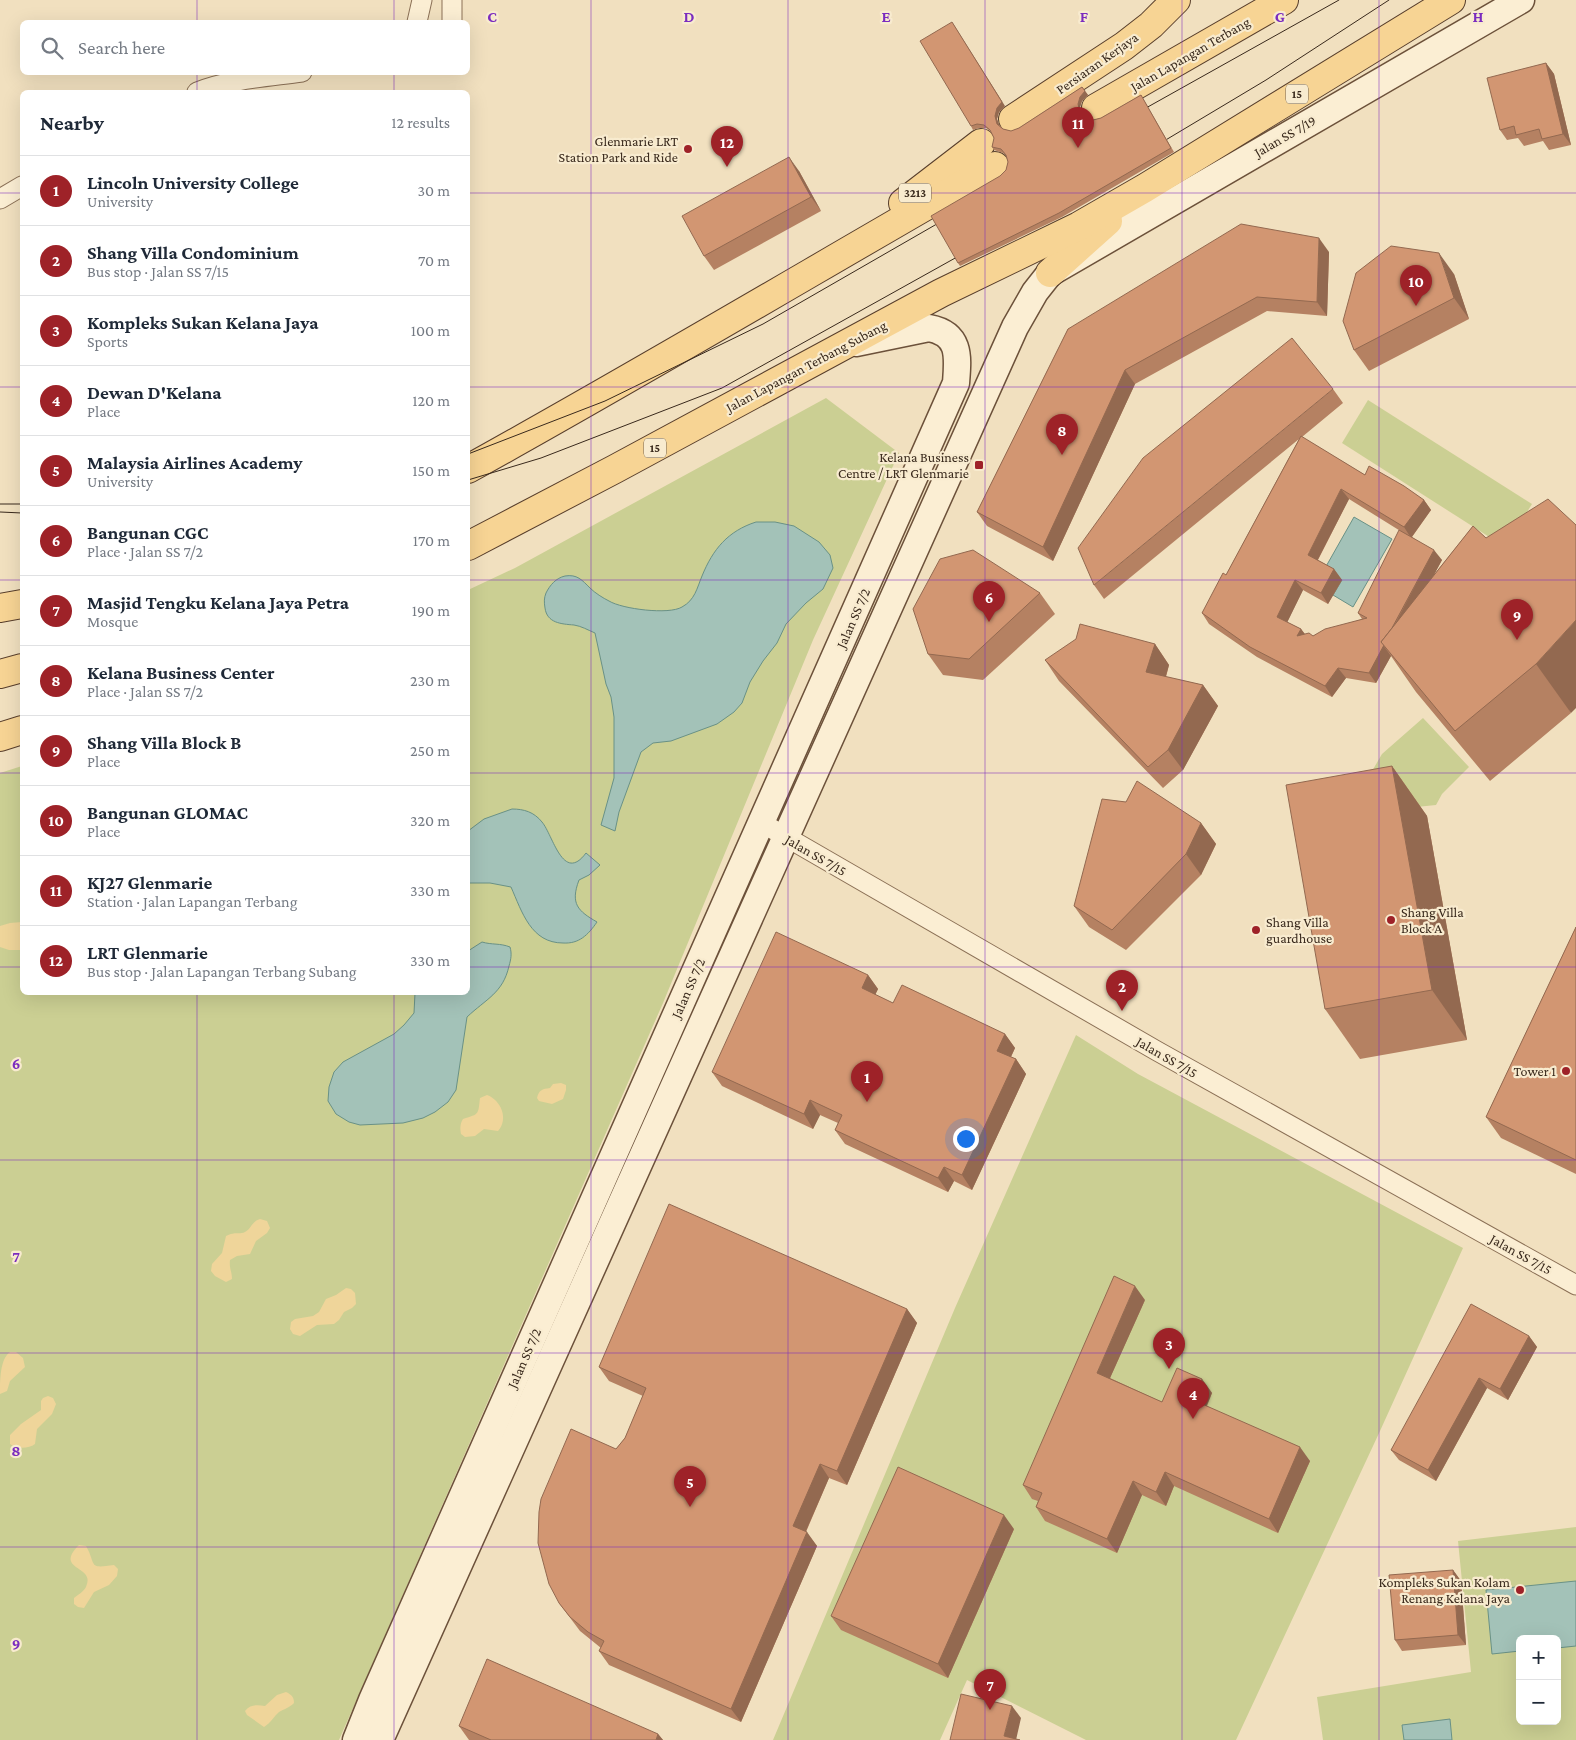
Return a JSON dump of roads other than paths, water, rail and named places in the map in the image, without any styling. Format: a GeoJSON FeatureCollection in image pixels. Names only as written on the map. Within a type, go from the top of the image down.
{"type":"FeatureCollection","features":[{"type":"Feature","properties":{"kind":"main road","name":"Persiaran Kerjaya"},"geometry":{"type":"LineString","coordinates":[[1013,119],[1124,46],[1151,25],[1176,0]]}},
{"type":"Feature","properties":{"kind":"main road","name":"Jalan Lapangan Terbang"},"geometry":{"type":"LineString","coordinates":[[1096,108],[1284,0]]}},
{"type":"Feature","properties":{"kind":"main road","name":"15"},"geometry":{"type":"LineString","coordinates":[[1145,188],[1450,0]]}},
{"type":"Feature","properties":{"kind":"main road","name":"3213"},"geometry":{"type":"LineString","coordinates":[[853,247],[913,195],[981,143]]}},
{"type":"Feature","properties":{"kind":"main road"},"geometry":{"type":"LineString","coordinates":[[470,468],[696,340],[995,166]]}},
{"type":"Feature","properties":{"kind":"main road"},"geometry":{"type":"LineString","coordinates":[[1050,274],[1145,188]]}},
{"type":"Feature","properties":{"kind":"main road","name":"Jalan Lapangan Terbang Subang"},"geometry":{"type":"LineString","coordinates":[[470,545],[941,293],[1078,226],[1145,188]]}},
{"type":"Feature","properties":{"kind":"main road"},"geometry":{"type":"LineString","coordinates":[[0,608],[20,604]]}},
{"type":"Feature","properties":{"kind":"main road"},"geometry":{"type":"LineString","coordinates":[[0,674],[20,669]]}},
{"type":"Feature","properties":{"kind":"main road"},"geometry":{"type":"LineString","coordinates":[[0,737],[20,731]]}},
{"type":"Feature","properties":{"kind":"street"},"geometry":{"type":"LineString","coordinates":[[417,20],[422,0]]}},
{"type":"Feature","properties":{"kind":"street"},"geometry":{"type":"LineString","coordinates":[[452,0],[452,20]]}},
{"type":"Feature","properties":{"kind":"street","name":"Jalan SS 7/19"},"geometry":{"type":"LineString","coordinates":[[1050,274],[1521,0]]}},
{"type":"Feature","properties":{"kind":"street"},"geometry":{"type":"LineString","coordinates":[[204,90],[243,79],[277,75]]}},
{"type":"Feature","properties":{"kind":"street"},"geometry":{"type":"LineString","coordinates":[[0,199],[20,187]]}},
{"type":"Feature","properties":{"kind":"street","name":"Jalan SS 7/2"},"geometry":{"type":"LineString","coordinates":[[366,1739],[786,837],[1015,327],[1034,292],[1050,274]]}},
{"type":"Feature","properties":{"kind":"street","name":"Jalan SS 7/2"},"geometry":{"type":"LineString","coordinates":[[366,1739],[372,1700],[956,383],[958,356],[955,345],[948,335],[940,330],[929,328],[841,346]]}},
{"type":"Feature","properties":{"kind":"street","name":"Jalan SS 7/15"},"geometry":{"type":"LineString","coordinates":[[762,823],[1157,1051],[1576,1285]]}},
{"type":"Feature","properties":{"kind":"water"},"geometry":{"type":"Polygon","coordinates":[[[1354,517],[1392,539],[1353,607],[1333,595],[1342,580],[1324,570],[1354,517]]]}},
{"type":"Feature","properties":{"kind":"water"},"geometry":{"type":"Polygon","coordinates":[[[756,522],[775,522],[794,526],[819,542],[830,555],[833,568],[823,589],[806,603],[786,624],[777,643],[750,682],[742,703],[734,712],[717,724],[671,741],[653,743],[641,752],[619,812],[615,831],[601,825],[614,778],[614,717],[611,697],[606,684],[595,633],[579,626],[552,620],[546,613],[544,600],[546,593],[559,578],[573,576],[582,580],[592,590],[615,604],[657,611],[667,611],[682,607],[693,597],[706,566],[723,542],[737,530],[756,522]]]}},
{"type":"Feature","properties":{"kind":"water"},"geometry":{"type":"Polygon","coordinates":[[[512,809],[528,812],[542,822],[565,860],[571,863],[578,861],[586,853],[600,865],[589,875],[579,880],[576,888],[577,906],[597,922],[587,935],[569,943],[552,942],[543,938],[529,924],[511,887],[490,883],[470,883],[470,830],[484,819],[512,809]]]}},
{"type":"Feature","properties":{"kind":"water"},"geometry":{"type":"Polygon","coordinates":[[[482,942],[510,947],[511,954],[503,983],[467,1017],[456,1090],[448,1102],[423,1118],[403,1123],[360,1125],[349,1122],[336,1114],[328,1101],[329,1087],[334,1072],[343,1062],[394,1034],[404,1025],[414,1013],[415,995],[470,995],[470,950],[482,942]]]}},
{"type":"Feature","properties":{"kind":"water"},"geometry":{"type":"Polygon","coordinates":[[[1576,1581],[1576,1646],[1561,1648],[1561,1635],[1516,1635],[1516,1651],[1492,1654],[1486,1590],[1576,1581]]]}},
{"type":"Feature","properties":{"kind":"water"},"geometry":{"type":"Polygon","coordinates":[[[1450,1719],[1452,1740],[1404,1740],[1402,1725],[1450,1719]]]}},
{"type":"Feature","properties":{"kind":"tram line"},"geometry":{"type":"LineString","coordinates":[[1137,113],[1339,0]]}},
{"type":"Feature","properties":{"kind":"tram line"},"geometry":{"type":"LineString","coordinates":[[1154,147],[1266,80],[1389,0]]}},
{"type":"Feature","properties":{"kind":"tram line"},"geometry":{"type":"LineString","coordinates":[[470,453],[605,401],[763,324],[949,217]]}},
{"type":"Feature","properties":{"kind":"tram line"},"geometry":{"type":"LineString","coordinates":[[470,479],[541,458],[722,388],[966,252]]}},
{"type":"Feature","properties":{"kind":"tram line"},"geometry":{"type":"LineString","coordinates":[[0,504],[20,504]]}},
{"type":"Feature","properties":{"kind":"tram line"},"geometry":{"type":"LineString","coordinates":[[0,512],[20,513]]}},
{"type":"Feature","properties":{"kind":"place","name":"KJ27 Glenmarie"},"geometry":{"type":"Point","coordinates":[1078,148]}},
{"type":"Feature","properties":{"kind":"place","name":"Glenmarie LRT Station Park and Ride"},"geometry":{"type":"Point","coordinates":[688,149]}},
{"type":"Feature","properties":{"kind":"place","name":"LRT Glenmarie"},"geometry":{"type":"Point","coordinates":[727,167]}},
{"type":"Feature","properties":{"kind":"place","name":"Bangunan GLOMAC"},"geometry":{"type":"Point","coordinates":[1416,306]}},
{"type":"Feature","properties":{"kind":"place","name":"Kelana Business Center"},"geometry":{"type":"Point","coordinates":[1062,455]}},
{"type":"Feature","properties":{"kind":"place","name":"Kelana Business Centre / LRT Glenmarie"},"geometry":{"type":"Point","coordinates":[979,465]}},
{"type":"Feature","properties":{"kind":"place","name":"Bangunan CGC"},"geometry":{"type":"Point","coordinates":[989,622]}},
{"type":"Feature","properties":{"kind":"place","name":"Shang Villa Block B"},"geometry":{"type":"Point","coordinates":[1517,640]}},
{"type":"Feature","properties":{"kind":"place","name":"Shang Villa Block A"},"geometry":{"type":"Point","coordinates":[1391,920]}},
{"type":"Feature","properties":{"kind":"place","name":"Shang Villa guardhouse"},"geometry":{"type":"Point","coordinates":[1256,930]}},
{"type":"Feature","properties":{"kind":"place","name":"Shang Villa Condominium"},"geometry":{"type":"Point","coordinates":[1122,1011]}},
{"type":"Feature","properties":{"kind":"place","name":"Tower 1"},"geometry":{"type":"Point","coordinates":[1566,1071]}},
{"type":"Feature","properties":{"kind":"place","name":"Lincoln University College"},"geometry":{"type":"Point","coordinates":[867,1102]}},
{"type":"Feature","properties":{"kind":"place","name":"Kompleks Sukan Kelana Jaya"},"geometry":{"type":"Point","coordinates":[1169,1369]}},
{"type":"Feature","properties":{"kind":"place","name":"Dewan D'Kelana"},"geometry":{"type":"Point","coordinates":[1193,1419]}},
{"type":"Feature","properties":{"kind":"place","name":"Malaysia Airlines Academy"},"geometry":{"type":"Point","coordinates":[690,1507]}},
{"type":"Feature","properties":{"kind":"place","name":"Kompleks Sukan Kolam Renang Kelana Jaya"},"geometry":{"type":"Point","coordinates":[1520,1590]}},
{"type":"Feature","properties":{"kind":"place","name":"Masjid Tengku Kelana Jaya Petra"},"geometry":{"type":"Point","coordinates":[990,1710]}}]}
